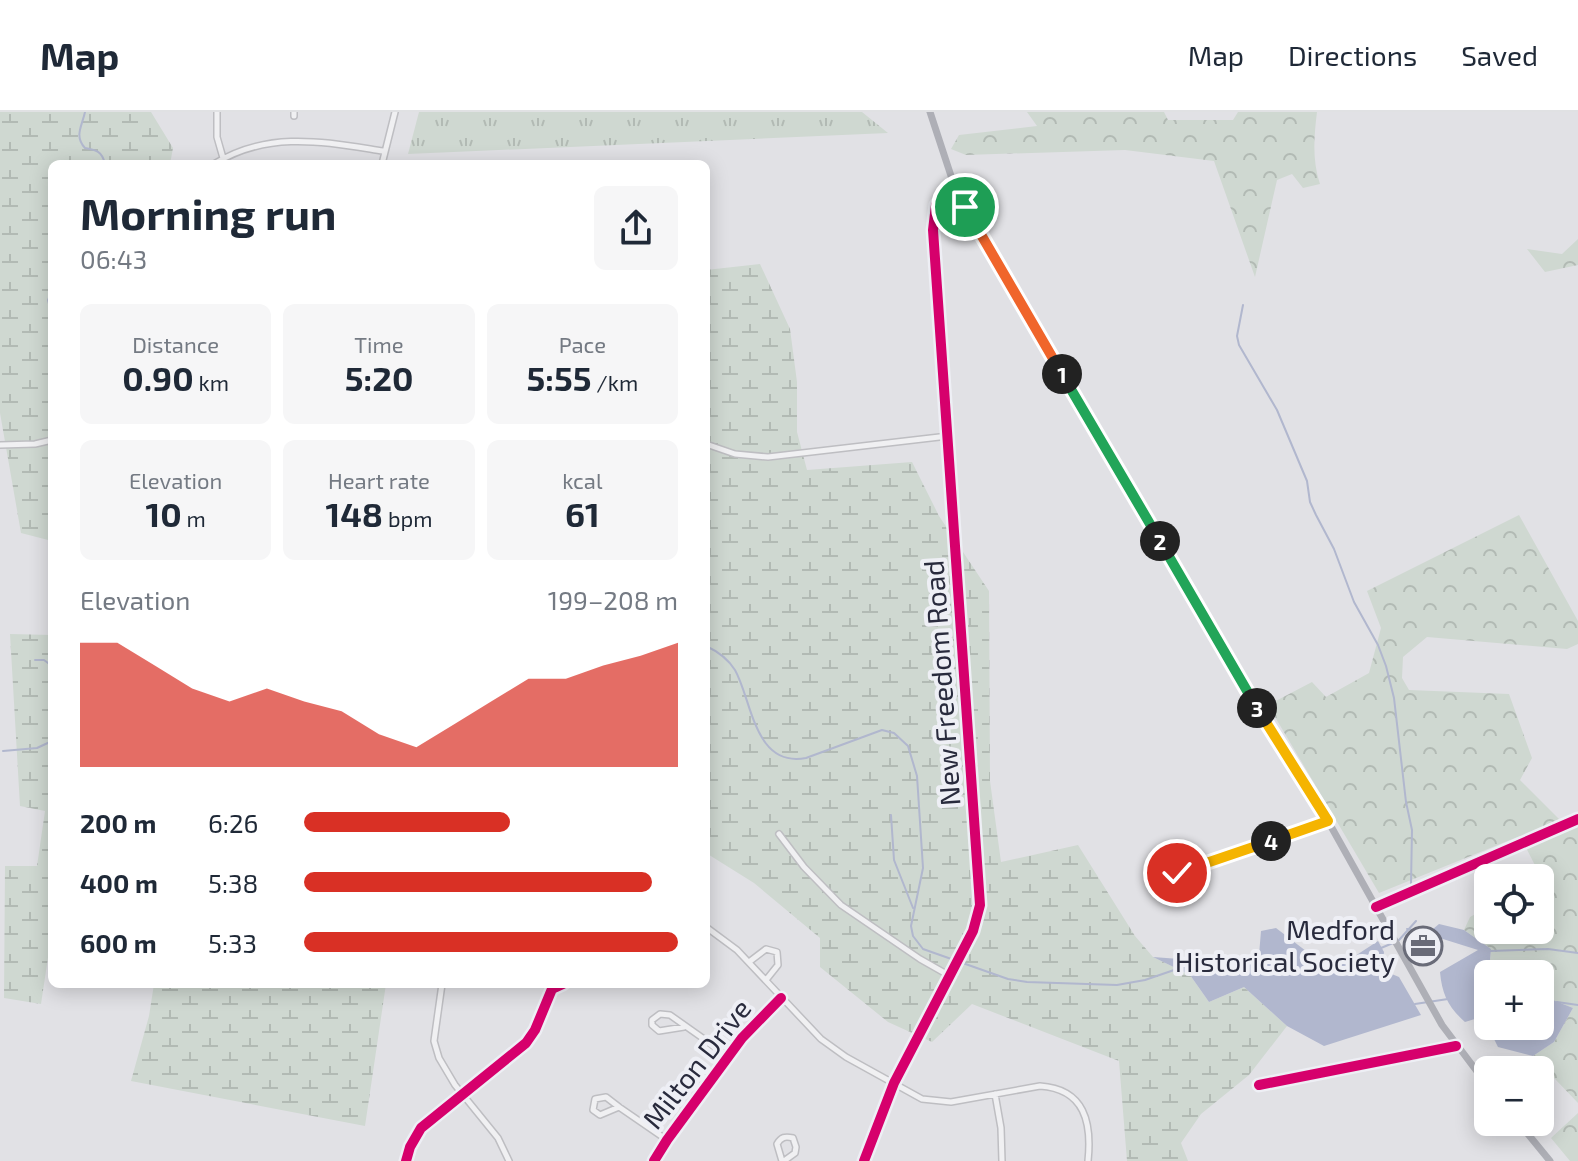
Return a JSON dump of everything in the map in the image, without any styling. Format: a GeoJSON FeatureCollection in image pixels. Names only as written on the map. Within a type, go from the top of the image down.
{"type":"FeatureCollection","features":[{"type":"Feature","properties":{"kind":"main road"},"geometry":{"type":"LineString","coordinates":[[930,112],[954,185],[1255,706],[1328,821],[1437,1018],[1474,1068]]}},
{"type":"Feature","properties":{"kind":"main road"},"geometry":{"type":"LineString","coordinates":[[1529,1136],[1550,1161]]}},
{"type":"Feature","properties":{"kind":"street"},"geometry":{"type":"LineString","coordinates":[[217,112],[217,137],[223,158]]}},
{"type":"Feature","properties":{"kind":"street"},"geometry":{"type":"LineString","coordinates":[[382,160],[395,112]]}},
{"type":"Feature","properties":{"kind":"street"},"geometry":{"type":"LineString","coordinates":[[220,160],[253,147],[296,140],[383,151]]}},
{"type":"Feature","properties":{"kind":"street","name":"New Freedom Road"},"geometry":{"type":"LineString","coordinates":[[864,1161],[894,1083],[978,917],[980,876],[933,220],[936,205],[954,185]]}},
{"type":"Feature","properties":{"kind":"street"},"geometry":{"type":"LineString","coordinates":[[710,445],[735,454],[768,457],[948,436]]}},
{"type":"Feature","properties":{"kind":"street"},"geometry":{"type":"LineString","coordinates":[[0,445],[48,441]]}},
{"type":"Feature","properties":{"kind":"street"},"geometry":{"type":"LineString","coordinates":[[1376,907],[1578,819]]}},
{"type":"Feature","properties":{"kind":"street"},"geometry":{"type":"LineString","coordinates":[[1161,889],[1170,876],[1328,821]]}},
{"type":"Feature","properties":{"kind":"street"},"geometry":{"type":"LineString","coordinates":[[779,834],[804,867],[841,905],[920,959],[952,973]]}},
{"type":"Feature","properties":{"kind":"street"},"geometry":{"type":"LineString","coordinates":[[710,930],[730,943],[809,1029],[830,1046],[922,1099],[951,1102],[1040,1086],[1067,1094],[1083,1110],[1089,1125],[1088,1161]]}},
{"type":"Feature","properties":{"kind":"street"},"geometry":{"type":"LineString","coordinates":[[749,962],[766,949],[777,952],[778,965],[766,980]]}},
{"type":"Feature","properties":{"kind":"street"},"geometry":{"type":"LineString","coordinates":[[441,988],[434,1041],[442,1066],[498,1138],[509,1161]]}},
{"type":"Feature","properties":{"kind":"street"},"geometry":{"type":"LineString","coordinates":[[406,1161],[421,1128],[526,1043],[535,1030],[550,988]]}},
{"type":"Feature","properties":{"kind":"street","name":"Milton Drive"},"geometry":{"type":"LineString","coordinates":[[654,1161],[728,1056],[781,998]]}},
{"type":"Feature","properties":{"kind":"street"},"geometry":{"type":"LineString","coordinates":[[684,1027],[659,1031],[652,1025],[652,1020],[656,1015],[666,1014],[728,1056]]}},
{"type":"Feature","properties":{"kind":"street"},"geometry":{"type":"LineString","coordinates":[[1259,1085],[1456,1046]]}},
{"type":"Feature","properties":{"kind":"street"},"geometry":{"type":"LineString","coordinates":[[995,1094],[1001,1128],[1002,1161]]}},
{"type":"Feature","properties":{"kind":"street"},"geometry":{"type":"LineString","coordinates":[[619,1107],[600,1115],[593,1110],[593,1104],[595,1099],[606,1097],[667,1140]]}},
{"type":"Feature","properties":{"kind":"street"},"geometry":{"type":"LineString","coordinates":[[793,1138],[795,1153],[783,1161],[777,1144],[780,1139],[793,1138]]}},
{"type":"Feature","properties":{"kind":"green space"},"geometry":{"type":"Polygon","coordinates":[[[0,112],[151,112],[173,148],[171,160],[48,160],[48,540],[21,533],[0,413],[0,112]]]}},
{"type":"Feature","properties":{"kind":"green space"},"geometry":{"type":"Polygon","coordinates":[[[419,112],[862,112],[888,133],[408,154],[419,112]]]}},
{"type":"Feature","properties":{"kind":"green space"},"geometry":{"type":"Polygon","coordinates":[[[1027,112],[1164,112],[1168,120],[1233,120],[1238,112],[1317,112],[1315,157],[1320,184],[1303,188],[1292,174],[1277,180],[1255,277],[1214,161],[1125,150],[966,155],[951,149],[959,135],[1037,126],[1027,112]]]}},
{"type":"Feature","properties":{"kind":"green space"},"geometry":{"type":"Polygon","coordinates":[[[1578,239],[1578,265],[1545,272],[1527,249],[1562,254],[1578,239]]]}},
{"type":"Feature","properties":{"kind":"green space"},"geometry":{"type":"Polygon","coordinates":[[[760,264],[790,329],[797,382],[797,432],[807,470],[912,462],[939,516],[989,591],[990,781],[1001,862],[1078,845],[1135,936],[1153,957],[1190,975],[1209,1002],[1244,987],[1287,1026],[1249,1075],[1201,1114],[1181,1143],[1188,1161],[1127,1161],[1119,1061],[972,1004],[932,1042],[888,1022],[820,967],[820,938],[754,883],[710,856],[710,270],[760,264]]]}},
{"type":"Feature","properties":{"kind":"green space"},"geometry":{"type":"Polygon","coordinates":[[[1519,515],[1578,621],[1578,644],[1567,649],[1427,637],[1403,657],[1402,678],[1409,690],[1509,694],[1532,758],[1520,780],[1564,824],[1565,829],[1578,824],[1578,1103],[1554,1078],[1554,1056],[1533,1056],[1554,1042],[1573,1008],[1554,1001],[1554,960],[1490,960],[1491,949],[1484,944],[1554,944],[1554,864],[1534,864],[1520,836],[1379,893],[1268,705],[1312,682],[1326,697],[1369,673],[1381,628],[1367,591],[1519,515]]]}},
{"type":"Feature","properties":{"kind":"green space"},"geometry":{"type":"Polygon","coordinates":[[[10,634],[48,635],[48,958],[41,1004],[4,998],[5,866],[37,866],[45,811],[20,806],[10,634]]]}},
{"type":"Feature","properties":{"kind":"green space"},"geometry":{"type":"Polygon","coordinates":[[[1474,915],[1474,937],[1464,930],[1474,915]]]}},
{"type":"Feature","properties":{"kind":"green space"},"geometry":{"type":"Polygon","coordinates":[[[153,988],[385,988],[365,1126],[131,1081],[153,988]]]}},
{"type":"Feature","properties":{"kind":"green space"},"geometry":{"type":"Polygon","coordinates":[[[1578,1113],[1578,1161],[1570,1161],[1551,1138],[1578,1113]]]}},
{"type":"Feature","properties":{"kind":"water"},"geometry":{"type":"Polygon","coordinates":[[[1439,924],[1464,930],[1474,937],[1474,944],[1484,944],[1491,949],[1490,960],[1474,960],[1474,1019],[1465,1022],[1454,1011],[1442,987],[1440,972],[1478,950],[1427,934],[1439,924]]]}},
{"type":"Feature","properties":{"kind":"water"},"geometry":{"type":"Polygon","coordinates":[[[1276,928],[1332,971],[1378,941],[1384,952],[1382,970],[1399,977],[1421,1015],[1324,1046],[1287,1026],[1244,987],[1209,1002],[1190,975],[1153,957],[1245,964],[1259,955],[1261,931],[1276,928]]]}},
{"type":"Feature","properties":{"kind":"water"},"geometry":{"type":"Polygon","coordinates":[[[1554,1001],[1573,1008],[1554,1042],[1533,1056],[1498,1047],[1494,1040],[1554,1040],[1554,1001]]]}},
{"type":"Feature","properties":{"kind":"waterway"},"geometry":{"type":"LineString","coordinates":[[85,112],[80,139],[85,148],[100,154],[104,160]]}},
{"type":"Feature","properties":{"kind":"waterway"},"geometry":{"type":"LineString","coordinates":[[1243,305],[1237,336],[1239,345],[1277,410],[1307,481],[1310,502],[1386,666],[1394,698],[1412,830],[1411,884]]}},
{"type":"Feature","properties":{"kind":"waterway"},"geometry":{"type":"LineString","coordinates":[[710,648],[735,670],[757,729],[775,753],[789,758],[806,758],[882,730],[894,733],[908,746],[917,776],[923,868],[911,926],[913,936],[923,949],[1008,979],[1027,982],[1117,985],[1177,969]]}},
{"type":"Feature","properties":{"kind":"waterway"},"geometry":{"type":"LineString","coordinates":[[35,660],[48,663]]}},
{"type":"Feature","properties":{"kind":"waterway"},"geometry":{"type":"LineString","coordinates":[[3,751],[37,748],[48,743]]}},
{"type":"Feature","properties":{"kind":"waterway"},"geometry":{"type":"LineString","coordinates":[[891,815],[894,860],[913,908]]}},
{"type":"Feature","properties":{"kind":"waterway"},"geometry":{"type":"LineString","coordinates":[[1399,940],[1416,921]]}},
{"type":"Feature","properties":{"kind":"waterway"},"geometry":{"type":"LineString","coordinates":[[1407,929],[1429,933]]}},
{"type":"Feature","properties":{"kind":"waterway"},"geometry":{"type":"LineString","coordinates":[[1381,948],[1393,943]]}},
{"type":"Feature","properties":{"kind":"waterway"},"geometry":{"type":"LineString","coordinates":[[1490,951],[1548,949],[1578,953]]}},
{"type":"Feature","properties":{"kind":"waterway"},"geometry":{"type":"LineString","coordinates":[[1415,1004],[1448,999]]}},
{"type":"Feature","properties":{"kind":"waterway"},"geometry":{"type":"LineString","coordinates":[[1557,1002],[1578,1005]]}},
{"type":"Feature","properties":{"kind":"cycle path"},"geometry":{"type":"LineString","coordinates":[[864,1161],[894,1083],[973,931],[980,905],[933,230],[936,205],[954,185]]}},
{"type":"Feature","properties":{"kind":"cycle path"},"geometry":{"type":"LineString","coordinates":[[1376,907],[1578,819]]}},
{"type":"Feature","properties":{"kind":"cycle path"},"geometry":{"type":"LineString","coordinates":[[406,1161],[421,1128],[526,1043],[554,988]]}},
{"type":"Feature","properties":{"kind":"cycle path"},"geometry":{"type":"LineString","coordinates":[[654,1161],[742,1038],[781,998]]}},
{"type":"Feature","properties":{"kind":"cycle path"},"geometry":{"type":"LineString","coordinates":[[1259,1085],[1456,1046]]}},
{"type":"Feature","properties":{"kind":"place","name":"Medford Historical Society"},"geometry":{"type":"Point","coordinates":[1423,946]}},
{"type":"Feature","properties":{"kind":"route"},"geometry":{"type":"LineString","coordinates":[[965,207],[1255,706],[1328,821],[1177,873]]}}]}
